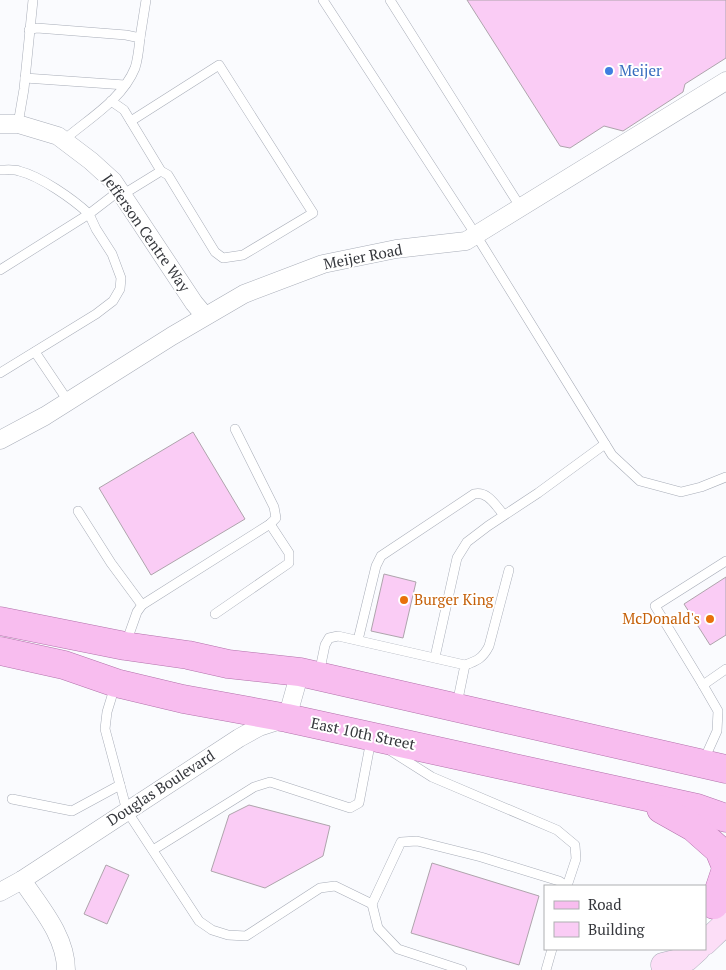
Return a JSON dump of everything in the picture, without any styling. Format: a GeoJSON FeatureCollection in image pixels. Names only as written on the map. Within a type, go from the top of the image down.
{"type":"FeatureCollection","features":[{"type":"Feature","properties":{"kind":"main road"},"geometry":{"type":"LineString","coordinates":[[0,620],[125,646],[188,655],[228,664],[309,674],[714,766]]}},
{"type":"Feature","properties":{"kind":"main road","name":"East 10th Street"},"geometry":{"type":"LineString","coordinates":[[0,651],[64,665],[116,683],[183,699],[371,736],[697,808],[726,818]]}},
{"type":"Feature","properties":{"kind":"main road"},"geometry":{"type":"LineString","coordinates":[[630,793],[693,827],[719,850],[726,868],[718,909],[706,939]]}},
{"type":"Feature","properties":{"kind":"main road"},"geometry":{"type":"LineString","coordinates":[[666,961],[687,959],[697,950]]}},
{"type":"Feature","properties":{"kind":"street","name":"Meijer Road"},"geometry":{"type":"LineString","coordinates":[[0,440],[45,416],[205,316],[244,294],[323,264],[396,249],[466,241],[726,81]]}},
{"type":"Feature","properties":{"kind":"street","name":"Jefferson Centre Way"},"geometry":{"type":"LineString","coordinates":[[0,124],[18,124],[58,136],[91,160],[112,181],[194,303],[205,316]]}},
{"type":"Feature","properties":{"kind":"street"},"geometry":{"type":"LineString","coordinates":[[287,718],[309,674]]}},
{"type":"Feature","properties":{"kind":"street","name":"Douglas Boulevard"},"geometry":{"type":"LineString","coordinates":[[0,892],[22,880],[239,738],[259,727],[287,718]]}},
{"type":"Feature","properties":{"kind":"street"},"geometry":{"type":"LineString","coordinates":[[22,880],[49,919],[60,941],[66,970]]}},
{"type":"Feature","properties":{"kind":"lane"},"geometry":{"type":"LineString","coordinates":[[18,124],[33,0]]}},
{"type":"Feature","properties":{"kind":"lane"},"geometry":{"type":"LineString","coordinates":[[64,140],[111,100],[125,85],[135,68],[139,53],[146,0]]}},
{"type":"Feature","properties":{"kind":"lane"},"geometry":{"type":"LineString","coordinates":[[323,0],[476,235],[612,455],[640,481],[660,488],[681,492],[701,487],[726,477]]}},
{"type":"Feature","properties":{"kind":"lane"},"geometry":{"type":"LineString","coordinates":[[390,0],[520,208]]}},
{"type":"Feature","properties":{"kind":"lane"},"geometry":{"type":"LineString","coordinates":[[29,30],[37,28],[126,35],[140,38]]}},
{"type":"Feature","properties":{"kind":"lane"},"geometry":{"type":"LineString","coordinates":[[111,100],[124,110],[161,171],[168,175],[215,252],[223,258],[243,255],[313,212],[219,65],[131,121]]}},
{"type":"Feature","properties":{"kind":"lane"},"geometry":{"type":"LineString","coordinates":[[25,78],[125,85]]}},
{"type":"Feature","properties":{"kind":"lane"},"geometry":{"type":"LineString","coordinates":[[0,170],[19,171],[39,179],[76,202],[88,214],[112,254],[121,278],[120,289],[113,301],[96,314],[0,373]]}},
{"type":"Feature","properties":{"kind":"lane"},"geometry":{"type":"LineString","coordinates":[[0,270],[120,193],[161,171]]}},
{"type":"Feature","properties":{"kind":"lane"},"geometry":{"type":"LineString","coordinates":[[35,352],[68,401]]}},
{"type":"Feature","properties":{"kind":"lane"},"geometry":{"type":"LineString","coordinates":[[125,646],[137,612],[142,605],[270,524],[276,518],[274,507],[235,429]]}},
{"type":"Feature","properties":{"kind":"lane"},"geometry":{"type":"LineString","coordinates":[[435,657],[457,558],[467,542],[605,444]]}},
{"type":"Feature","properties":{"kind":"lane"},"geometry":{"type":"LineString","coordinates":[[358,640],[376,566],[381,556],[474,494],[480,493],[487,496],[504,515]]}},
{"type":"Feature","properties":{"kind":"lane"},"geometry":{"type":"LineString","coordinates":[[78,511],[111,563],[142,605]]}},
{"type":"Feature","properties":{"kind":"lane"},"geometry":{"type":"LineString","coordinates":[[215,614],[289,563],[289,553],[270,524]]}},
{"type":"Feature","properties":{"kind":"lane"},"geometry":{"type":"LineString","coordinates":[[714,766],[717,731],[722,712],[655,606],[726,561]]}},
{"type":"Feature","properties":{"kind":"lane"},"geometry":{"type":"LineString","coordinates":[[309,674],[329,638],[338,636],[465,665],[477,661],[484,655],[489,646],[509,570]]}},
{"type":"Feature","properties":{"kind":"lane"},"geometry":{"type":"LineString","coordinates":[[456,707],[465,665]]}},
{"type":"Feature","properties":{"kind":"lane"},"geometry":{"type":"LineString","coordinates":[[703,684],[726,669]]}},
{"type":"Feature","properties":{"kind":"lane"},"geometry":{"type":"LineString","coordinates":[[116,683],[107,712],[105,729],[127,811],[199,921],[212,930],[228,935],[246,936],[320,888],[335,886],[372,904]]}},
{"type":"Feature","properties":{"kind":"lane"},"geometry":{"type":"LineString","coordinates":[[153,850],[254,787],[270,782],[350,808],[359,803],[371,736],[432,777],[557,830],[575,845],[576,859],[567,885]]}},
{"type":"Feature","properties":{"kind":"lane"},"geometry":{"type":"LineString","coordinates":[[12,798],[72,811],[120,785]]}},
{"type":"Feature","properties":{"kind":"lane"},"geometry":{"type":"LineString","coordinates":[[462,970],[398,949],[378,928],[372,904],[402,842],[418,841],[481,857],[559,881],[565,885]]}},
{"type":"Feature","properties":{"kind":"lane"},"geometry":{"type":"LineString","coordinates":[[546,970],[552,950]]}},
{"type":"Feature","properties":{"kind":"building","name":"Meijer"},"geometry":{"type":"Polygon","coordinates":[[[467,0],[726,0],[726,58],[685,84],[683,92],[623,131],[604,126],[570,148],[560,146],[467,0]]]}},
{"type":"Feature","properties":{"kind":"building"},"geometry":{"type":"Polygon","coordinates":[[[193,432],[245,519],[151,575],[99,488],[193,432]]]}},
{"type":"Feature","properties":{"kind":"building"},"geometry":{"type":"Polygon","coordinates":[[[384,574],[416,582],[403,638],[371,631],[384,574]]]}},
{"type":"Feature","properties":{"kind":"building","name":"McDonald's"},"geometry":{"type":"Polygon","coordinates":[[[726,577],[726,635],[710,645],[684,604],[726,577]]]}},
{"type":"Feature","properties":{"kind":"building"},"geometry":{"type":"Polygon","coordinates":[[[249,805],[330,826],[323,856],[265,888],[211,871],[229,815],[249,805]]]}},
{"type":"Feature","properties":{"kind":"building"},"geometry":{"type":"Polygon","coordinates":[[[432,863],[539,896],[519,965],[411,933],[432,863]]]}},
{"type":"Feature","properties":{"kind":"building"},"geometry":{"type":"Polygon","coordinates":[[[106,865],[129,875],[107,924],[84,914],[106,865]]]}},
{"type":"Feature","properties":{"kind":"place","name":"Meijer"},"geometry":{"type":"Point","coordinates":[609,71]}},
{"type":"Feature","properties":{"kind":"place","name":"Burger King"},"geometry":{"type":"Point","coordinates":[404,600]}},
{"type":"Feature","properties":{"kind":"place","name":"McDonald's"},"geometry":{"type":"Point","coordinates":[710,619]}}]}
